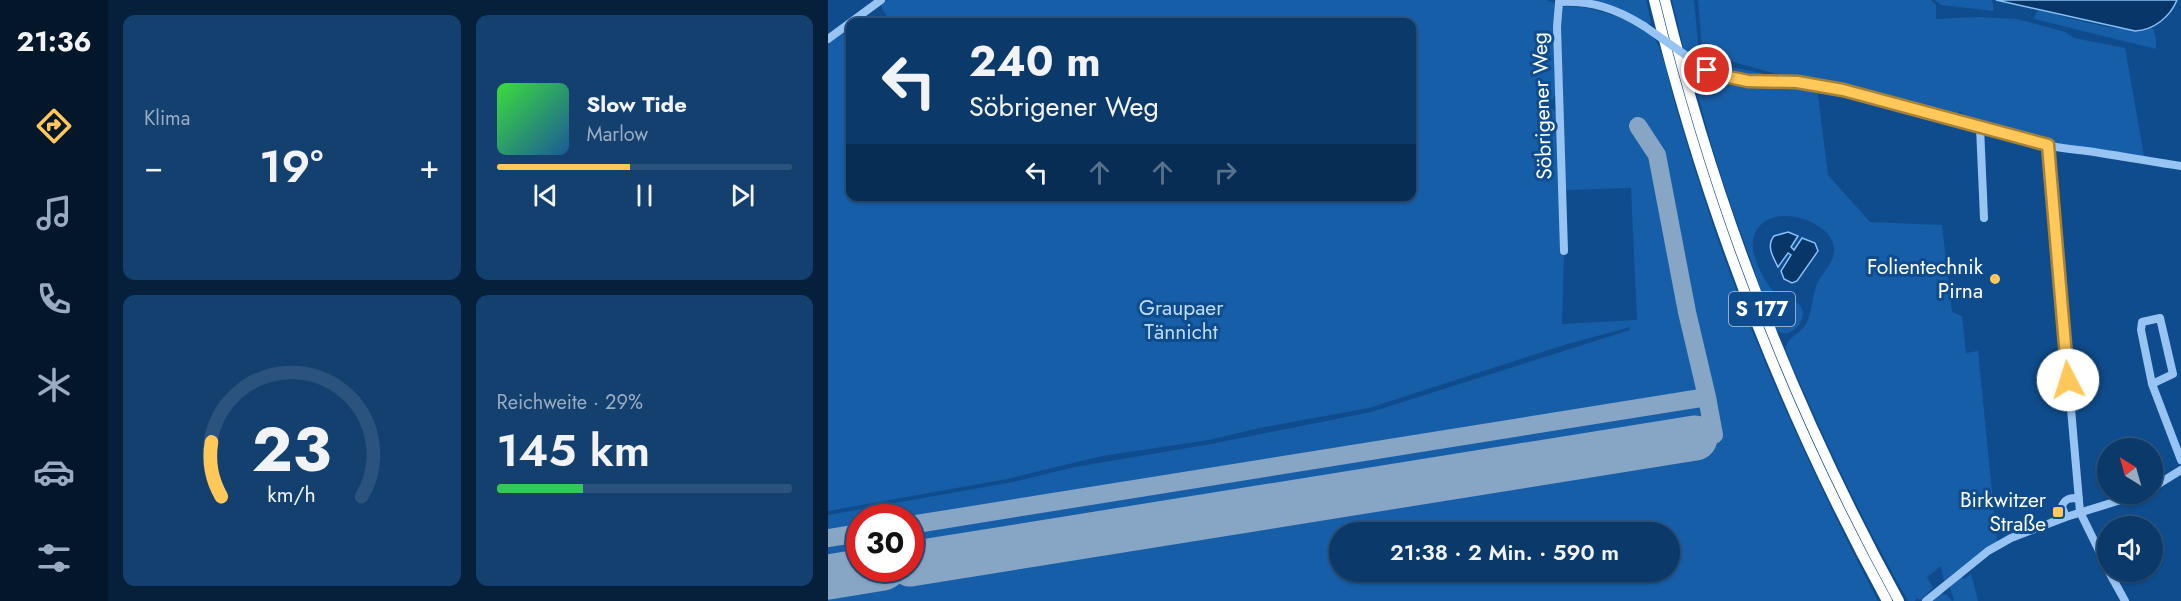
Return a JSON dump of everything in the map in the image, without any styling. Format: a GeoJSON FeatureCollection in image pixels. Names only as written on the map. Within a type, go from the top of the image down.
{"type":"FeatureCollection","features":[{"type":"Feature","properties":{"kind":"highway","name":"S 177"},"geometry":{"type":"LineString","coordinates":[[1654,0],[1670,69],[1697,159],[1741,285],[1784,392],[1821,474],[1887,601]]}},
{"type":"Feature","properties":{"kind":"highway","name":"S 177"},"geometry":{"type":"LineString","coordinates":[[1665,0],[1681,66],[1714,176],[1768,325],[1830,469],[1899,601]]}},
{"type":"Feature","properties":{"kind":"street"},"geometry":{"type":"LineString","coordinates":[[857,18],[881,0]]}},
{"type":"Feature","properties":{"kind":"street","name":"Söbrigener Weg"},"geometry":{"type":"LineString","coordinates":[[1564,251],[1557,27],[1559,2],[1578,1],[1614,9],[1719,75],[1761,83],[1797,82],[1817,85],[1906,106],[2048,145],[2181,166]]}},
{"type":"Feature","properties":{"kind":"street"},"geometry":{"type":"LineString","coordinates":[[828,39],[846,26]]}},
{"type":"Feature","properties":{"kind":"street"},"geometry":{"type":"LineString","coordinates":[[1980,127],[1984,218]]}},
{"type":"Feature","properties":{"kind":"street"},"geometry":{"type":"LineString","coordinates":[[2048,145],[2080,512],[2097,547]]}},
{"type":"Feature","properties":{"kind":"street"},"geometry":{"type":"LineString","coordinates":[[2152,384],[2173,374],[2160,318],[2140,324],[2152,384],[2181,460]]}},
{"type":"Feature","properties":{"kind":"street"},"geometry":{"type":"LineString","coordinates":[[2163,481],[2181,470]]}},
{"type":"Feature","properties":{"kind":"street"},"geometry":{"type":"LineString","coordinates":[[2066,517],[2062,507],[2064,502],[2070,498],[2079,498]]}},
{"type":"Feature","properties":{"kind":"street"},"geometry":{"type":"LineString","coordinates":[[1926,601],[1952,578],[1999,544],[2066,517],[2107,504]]}},
{"type":"Feature","properties":{"kind":"street"},"geometry":{"type":"LineString","coordinates":[[2115,582],[2125,601]]}},
{"type":"Feature","properties":{"kind":"green space","name":"Graupaer Tännicht"},"geometry":{"type":"Polygon","coordinates":[[[887,0],[1546,0],[1554,3],[1557,93],[1550,102],[1551,108],[1558,113],[1562,255],[1564,255],[1562,324],[1637,320],[1631,188],[1565,190],[1560,8],[1568,6],[1595,10],[1639,27],[1656,41],[1665,64],[1686,141],[1718,240],[1753,333],[1812,468],[1878,601],[828,601],[828,515],[846,512],[846,582],[924,582],[924,504],[890,504],[1371,412],[1630,330],[1630,327],[1561,346],[1369,408],[1259,428],[1209,440],[1102,456],[1007,479],[867,504],[846,504],[846,508],[828,511],[828,43],[846,30],[846,201],[1416,201],[1416,18],[888,18],[882,8],[882,4],[887,0]]]}},
{"type":"Feature","properties":{"kind":"green space"},"geometry":{"type":"Polygon","coordinates":[[[1594,0],[1646,0],[1651,23],[1647,24],[1622,10],[1594,0]]]}},
{"type":"Feature","properties":{"kind":"green space"},"geometry":{"type":"Polygon","coordinates":[[[1672,0],[1694,0],[1699,54],[1703,58],[1720,62],[1725,66],[1761,73],[1769,78],[1748,79],[1709,67],[1684,50],[1672,0]]]}},
{"type":"Feature","properties":{"kind":"green space"},"geometry":{"type":"Polygon","coordinates":[[[1698,0],[1931,0],[1936,5],[1936,19],[1978,17],[2017,19],[2065,32],[2074,38],[2125,48],[2144,156],[2075,147],[2018,136],[1993,129],[1960,111],[1957,115],[1948,113],[1947,115],[1916,105],[1833,86],[1832,82],[1827,84],[1787,75],[1779,78],[1773,73],[1705,54],[1702,49],[1698,0]]]}},
{"type":"Feature","properties":{"kind":"green space"},"geometry":{"type":"Polygon","coordinates":[[[1935,0],[1992,0],[1994,11],[1941,5],[1935,0]]]}},
{"type":"Feature","properties":{"kind":"green space"},"geometry":{"type":"Polygon","coordinates":[[[2038,10],[2113,28],[2142,29],[2152,26],[2156,38],[2156,49],[2035,19],[2038,10]]]}},
{"type":"Feature","properties":{"kind":"green space"},"geometry":{"type":"Polygon","coordinates":[[[1693,65],[1704,73],[1817,88],[1828,175],[1870,222],[1942,225],[1952,312],[1962,316],[1966,353],[1978,351],[1997,542],[1944,581],[1941,566],[1927,577],[1933,588],[1920,600],[1917,598],[1915,601],[1908,601],[1891,570],[1843,478],[1786,351],[1789,341],[1807,322],[1817,284],[1833,257],[1832,241],[1825,231],[1813,223],[1798,218],[1783,216],[1770,219],[1759,227],[1753,240],[1753,246],[1756,261],[1763,276],[1775,293],[1794,300],[1803,311],[1801,322],[1794,330],[1781,333],[1773,324],[1767,309],[1729,199],[1690,66],[1693,65]]]}},
{"type":"Feature","properties":{"kind":"green space"},"geometry":{"type":"Polygon","coordinates":[[[1971,574],[1978,601],[1952,601],[1954,600],[1949,585],[1961,576],[1964,579],[1971,574]]]}},
{"type":"Feature","properties":{"kind":"green space"},"geometry":{"type":"Polygon","coordinates":[[[1940,593],[1947,595],[1952,601],[1931,601],[1940,593]]]}},
{"type":"Feature","properties":{"kind":"shaded area"},"geometry":{"type":"Polygon","coordinates":[[[1996,0],[2177,0],[2160,22],[2149,28],[2135,31],[1996,0]]]}},
{"type":"Feature","properties":{"kind":"shaded area"},"geometry":{"type":"Polygon","coordinates":[[[1788,232],[1798,236],[1791,247],[1794,250],[1802,238],[1815,243],[1818,251],[1797,281],[1792,283],[1784,279],[1781,271],[1791,255],[1788,253],[1778,267],[1770,248],[1774,236],[1788,232]]]}},
{"type":"Feature","properties":{"kind":"taxiway"},"geometry":{"type":"LineString","coordinates":[[1638,126],[1657,155],[1687,312],[1707,397]]}},
{"type":"Feature","properties":{"kind":"taxiway"},"geometry":{"type":"LineString","coordinates":[[924,523],[1707,397],[1714,435],[1695,438]]}},
{"type":"Feature","properties":{"kind":"taxiway"},"geometry":{"type":"LineString","coordinates":[[828,538],[846,535]]}},
{"type":"Feature","properties":{"kind":"runway"},"geometry":{"type":"LineString","coordinates":[[924,562],[1695,438]]}},
{"type":"Feature","properties":{"kind":"runway"},"geometry":{"type":"LineString","coordinates":[[828,577],[846,574]]}},
{"type":"Feature","properties":{"kind":"place","name":"Folientechnik Pirna"},"geometry":{"type":"Point","coordinates":[1995,279]}},
{"type":"Feature","properties":{"kind":"place","name":"Birkwitzer Straße"},"geometry":{"type":"Point","coordinates":[2058,512]}},
{"type":"Feature","properties":{"kind":"route"},"geometry":{"type":"LineString","coordinates":[[1707,70],[1719,75],[1761,83],[1797,82],[1843,90],[2048,145],[2068,380]]}}]}
